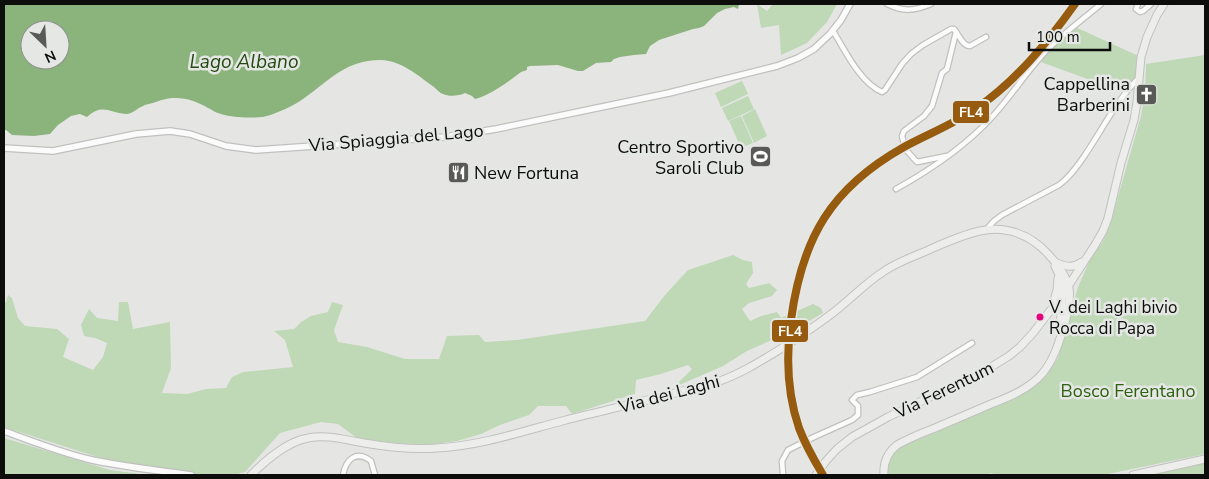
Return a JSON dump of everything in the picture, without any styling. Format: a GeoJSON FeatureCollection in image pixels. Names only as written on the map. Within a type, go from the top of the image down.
{"type":"FeatureCollection","features":[{"type":"Feature","properties":{"kind":"main road"},"geometry":{"type":"LineString","coordinates":[[1070,304],[1084,260],[1103,231],[1110,214],[1121,163],[1134,120],[1141,58],[1147,37],[1164,4]]}},
{"type":"Feature","properties":{"kind":"main road","name":"Via dei Laghi"},"geometry":{"type":"LineString","coordinates":[[251,475],[285,447],[307,438],[330,437],[406,448],[459,446],[514,434],[720,381],[749,368],[812,328],[870,281],[901,262],[974,232],[995,229],[1025,236],[1039,245],[1054,261],[1065,274],[1069,286],[1070,304],[1059,341],[1048,366],[1040,376],[1018,392],[897,445],[888,454],[884,466],[884,475]]}},
{"type":"Feature","properties":{"kind":"main road"},"geometry":{"type":"LineString","coordinates":[[1054,261],[1070,267],[1078,265],[1084,260]]}},
{"type":"Feature","properties":{"kind":"main road","name":"Via Ferentum"},"geometry":{"type":"LineString","coordinates":[[816,475],[834,452],[852,438],[888,417],[983,372],[1009,356],[1027,340],[1063,294],[1084,260]]}},
{"type":"Feature","properties":{"kind":"main road","name":"Via dei Laghi"},"geometry":{"type":"LineString","coordinates":[[1054,261],[1062,282],[1063,294],[1059,341]]}},
{"type":"Feature","properties":{"kind":"main road"},"geometry":{"type":"LineString","coordinates":[[1052,308],[1057,290],[1058,272]]}},
{"type":"Feature","properties":{"kind":"main road"},"geometry":{"type":"LineString","coordinates":[[1044,318],[1049,315],[1055,315],[1061,320]]}},
{"type":"Feature","properties":{"kind":"main road"},"geometry":{"type":"LineString","coordinates":[[1133,475],[1205,459]]}},
{"type":"Feature","properties":{"kind":"street","name":"Via Spiaggia del Lago"},"geometry":{"type":"LineString","coordinates":[[4,148],[53,152],[129,135],[160,131],[187,133],[222,146],[253,150],[450,137],[649,98],[780,65],[808,53],[823,41],[833,31],[850,4]]}},
{"type":"Feature","properties":{"kind":"street"},"geometry":{"type":"LineString","coordinates":[[887,4],[907,10],[931,4]]}},
{"type":"Feature","properties":{"kind":"street"},"geometry":{"type":"LineString","coordinates":[[896,189],[950,155],[973,136],[989,121],[1027,73],[1057,40],[1101,4]]}},
{"type":"Feature","properties":{"kind":"street"},"geometry":{"type":"LineString","coordinates":[[1138,4],[1136,10],[1140,12],[1151,4]]}},
{"type":"Feature","properties":{"kind":"street"},"geometry":{"type":"LineString","coordinates":[[833,31],[860,74],[877,90],[882,92],[886,90],[902,64],[916,50],[951,29],[954,29],[967,46],[986,37]]}},
{"type":"Feature","properties":{"kind":"street"},"geometry":{"type":"LineString","coordinates":[[904,144],[902,136],[904,131],[924,116],[930,108],[942,73],[947,70],[956,32]]}},
{"type":"Feature","properties":{"kind":"street"},"geometry":{"type":"LineString","coordinates":[[986,230],[999,217],[1060,185],[1091,146],[1130,87],[1140,78]]}},
{"type":"Feature","properties":{"kind":"street"},"geometry":{"type":"LineString","coordinates":[[907,150],[917,162],[950,155]]}},
{"type":"Feature","properties":{"kind":"street"},"geometry":{"type":"LineString","coordinates":[[782,475],[782,461],[788,450],[852,420],[858,415],[858,406],[852,400],[857,396],[917,377],[972,343]]}},
{"type":"Feature","properties":{"kind":"street"},"geometry":{"type":"LineString","coordinates":[[4,431],[87,458],[113,464],[191,475]]}},
{"type":"Feature","properties":{"kind":"street"},"geometry":{"type":"LineString","coordinates":[[343,475],[349,461],[359,456],[371,461],[375,475]]}},
{"type":"Feature","properties":{"kind":"green space"},"geometry":{"type":"Polygon","coordinates":[[[757,4],[767,11],[773,4],[837,4],[827,22],[807,43],[781,55],[779,25],[761,28],[757,4]]]}},
{"type":"Feature","properties":{"kind":"green space"},"geometry":{"type":"Polygon","coordinates":[[[1073,26],[1141,57],[1139,78],[1126,93],[1038,61],[1073,26]]]}},
{"type":"Feature","properties":{"kind":"green space","name":"Bosco Ferentano"},"geometry":{"type":"Polygon","coordinates":[[[1205,55],[1205,454],[1103,475],[994,475],[992,473],[983,475],[886,475],[890,455],[905,442],[1011,399],[1029,390],[1047,375],[1058,358],[1078,287],[1091,257],[1102,243],[1109,228],[1141,116],[1145,92],[1146,64],[1205,55]]]}},
{"type":"Feature","properties":{"kind":"green space"},"geometry":{"type":"Polygon","coordinates":[[[742,81],[748,94],[721,107],[715,93],[742,81]]]}},
{"type":"Feature","properties":{"kind":"green space"},"geometry":{"type":"Polygon","coordinates":[[[748,96],[754,109],[728,121],[722,108],[748,96]]]}},
{"type":"Feature","properties":{"kind":"green space"},"geometry":{"type":"Polygon","coordinates":[[[755,109],[767,136],[754,143],[742,116],[755,109]]]}},
{"type":"Feature","properties":{"kind":"green space"},"geometry":{"type":"Polygon","coordinates":[[[741,116],[753,143],[741,148],[729,121],[741,116]]]}},
{"type":"Feature","properties":{"kind":"green space"},"geometry":{"type":"Polygon","coordinates":[[[733,255],[752,262],[753,273],[746,284],[749,288],[769,283],[777,290],[772,296],[749,303],[742,309],[750,321],[777,312],[781,318],[813,304],[821,308],[823,313],[790,332],[747,351],[723,366],[677,386],[692,369],[688,365],[636,380],[635,394],[572,414],[566,406],[538,406],[529,415],[481,434],[457,441],[426,445],[357,438],[338,424],[321,422],[280,433],[245,472],[233,475],[196,475],[113,462],[4,427],[4,304],[8,295],[12,298],[18,318],[25,326],[57,329],[69,339],[63,357],[93,370],[103,357],[107,343],[84,336],[81,325],[89,309],[97,318],[118,321],[119,302],[128,302],[133,329],[170,322],[171,368],[162,393],[187,394],[206,389],[226,388],[232,377],[243,372],[293,367],[285,340],[274,331],[294,329],[311,316],[328,312],[332,302],[343,305],[334,330],[338,342],[367,347],[405,359],[439,359],[447,336],[479,335],[485,342],[517,340],[645,321],[688,270],[733,255]]]}},
{"type":"Feature","properties":{"kind":"green space"},"geometry":{"type":"Polygon","coordinates":[[[4,438],[110,470],[148,475],[4,475],[4,438]]]}},
{"type":"Feature","properties":{"kind":"green space"},"geometry":{"type":"Polygon","coordinates":[[[1205,462],[1205,475],[1146,475],[1205,462]]]}},
{"type":"Feature","properties":{"kind":"water","name":"Lago Albano"},"geometry":{"type":"Polygon","coordinates":[[[4,4],[739,4],[738,9],[734,7],[717,13],[704,26],[659,40],[650,46],[646,54],[620,57],[611,62],[596,63],[583,71],[558,65],[530,66],[505,84],[475,99],[465,93],[454,96],[442,94],[409,69],[396,63],[381,60],[365,61],[338,73],[292,106],[263,117],[229,116],[217,113],[192,101],[173,98],[145,105],[128,114],[97,110],[87,117],[80,114],[71,116],[58,125],[50,134],[34,136],[12,135],[4,130],[4,4]]]}},
{"type":"Feature","properties":{"kind":"transit line","name":"FL4"},"geometry":{"type":"LineString","coordinates":[[823,475],[804,440],[795,415],[788,361],[789,334],[796,291],[812,240],[824,218],[839,198],[857,180],[904,147],[959,119],[992,97],[1030,60],[1054,33],[1075,4]]}},
{"type":"Feature","properties":{"kind":"place","name":"Cappellina Barberini"},"geometry":{"type":"Point","coordinates":[1146,94]}},
{"type":"Feature","properties":{"kind":"place","name":"Centro Sportivo Saroli Club"},"geometry":{"type":"Point","coordinates":[760,157]}},
{"type":"Feature","properties":{"kind":"place","name":"New Fortuna"},"geometry":{"type":"Point","coordinates":[458,173]}},
{"type":"Feature","properties":{"kind":"place","name":"V. dei Laghi bivio Rocca di Papa"},"geometry":{"type":"Point","coordinates":[1040,317]}}]}
